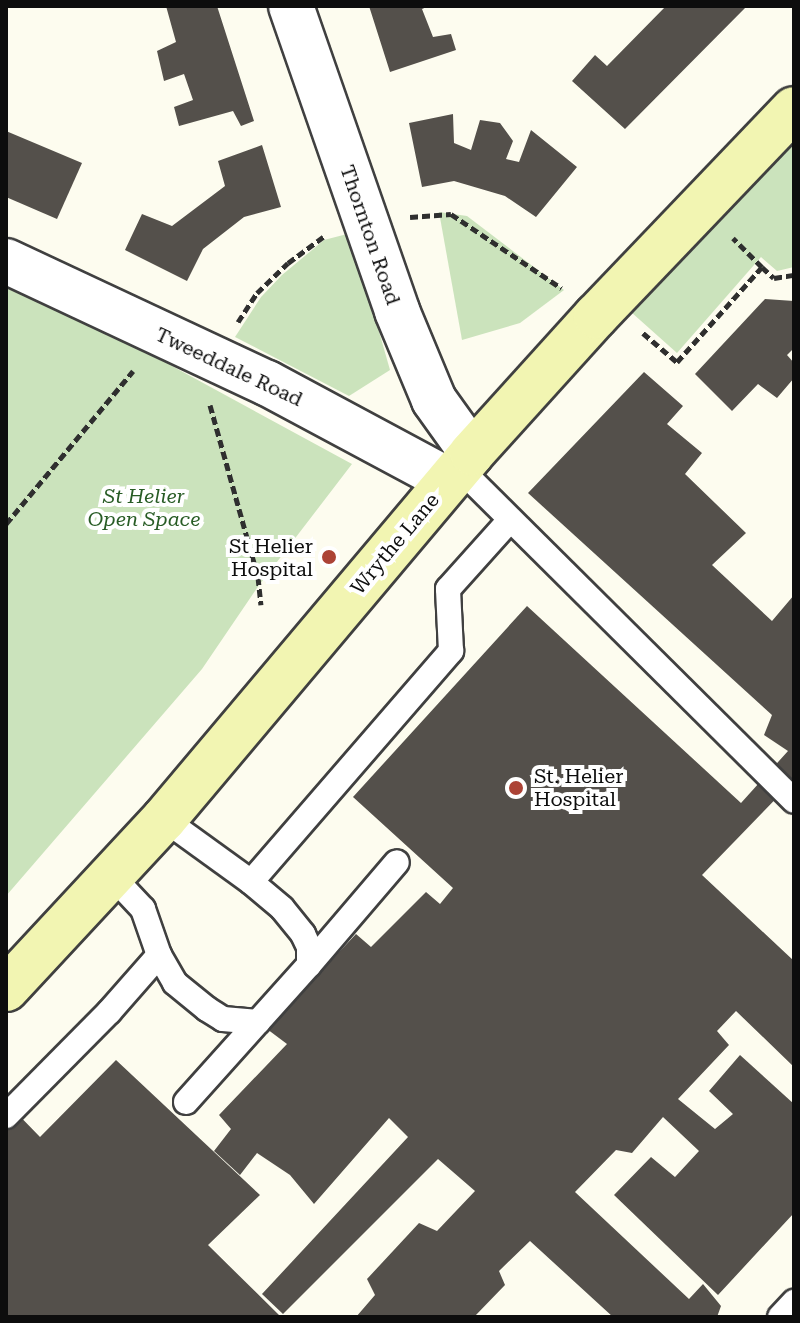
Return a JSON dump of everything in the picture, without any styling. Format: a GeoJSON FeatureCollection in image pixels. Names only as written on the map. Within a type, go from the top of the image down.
{"type":"FeatureCollection","features":[{"type":"Feature","properties":{"kind":"main road","name":"Wrythe Lane"},"geometry":{"type":"LineString","coordinates":[[6,989],[164,819],[460,467],[701,206],[791,119]]}},
{"type":"Feature","properties":{"kind":"street","name":"Thornton Road"},"geometry":{"type":"LineString","coordinates":[[291,6],[397,311],[460,467]]}},
{"type":"Feature","properties":{"kind":"street","name":"Tweeddale Road"},"geometry":{"type":"LineString","coordinates":[[6,261],[280,390],[460,467]]}},
{"type":"Feature","properties":{"kind":"lane"},"geometry":{"type":"LineString","coordinates":[[460,467],[509,521],[794,801]]}},
{"type":"Feature","properties":{"kind":"lane"},"geometry":{"type":"LineString","coordinates":[[251,882],[451,651],[448,589],[509,521]]}},
{"type":"Feature","properties":{"kind":"lane"},"geometry":{"type":"LineString","coordinates":[[164,819],[282,908],[303,934],[309,947],[309,965]]}},
{"type":"Feature","properties":{"kind":"lane"},"geometry":{"type":"LineString","coordinates":[[186,1102],[397,862]]}},
{"type":"Feature","properties":{"kind":"lane"},"geometry":{"type":"LineString","coordinates":[[112,876],[143,909],[159,955],[175,983],[223,1019],[258,1022]]}},
{"type":"Feature","properties":{"kind":"lane"},"geometry":{"type":"LineString","coordinates":[[6,1116],[109,1012],[159,955]]}},
{"type":"Feature","properties":{"kind":"lane"},"geometry":{"type":"LineString","coordinates":[[780,1317],[794,1302]]}},
{"type":"Feature","properties":{"kind":"path"},"geometry":{"type":"LineString","coordinates":[[701,206],[774,278],[794,275]]}},
{"type":"Feature","properties":{"kind":"path"},"geometry":{"type":"LineString","coordinates":[[609,303],[677,362],[762,267]]}},
{"type":"Feature","properties":{"kind":"path"},"geometry":{"type":"LineString","coordinates":[[6,524],[126,383],[156,332]]}},
{"type":"Feature","properties":{"kind":"path"},"geometry":{"type":"LineString","coordinates":[[210,404],[258,577],[261,605]]}},
{"type":"Feature","properties":{"kind":"green space"},"geometry":{"type":"Polygon","coordinates":[[[794,121],[794,267],[777,271],[761,257],[677,353],[622,304],[794,121]]]}},
{"type":"Feature","properties":{"kind":"green space"},"geometry":{"type":"Polygon","coordinates":[[[439,212],[467,216],[564,290],[520,323],[462,340],[439,212]]]}},
{"type":"Feature","properties":{"kind":"green space"},"geometry":{"type":"Polygon","coordinates":[[[351,233],[390,370],[349,396],[235,337],[261,297],[282,275],[324,240],[351,233]]]}},
{"type":"Feature","properties":{"kind":"green space","name":"St Helier Open Space"},"geometry":{"type":"Polygon","coordinates":[[[6,280],[58,304],[352,464],[257,588],[202,669],[6,896],[6,280]]]}},
{"type":"Feature","properties":{"kind":"building"},"geometry":{"type":"Polygon","coordinates":[[[166,6],[217,6],[254,121],[241,126],[233,111],[179,126],[174,107],[193,100],[184,74],[164,81],[157,51],[176,42],[166,6]]]}},
{"type":"Feature","properties":{"kind":"building"},"geometry":{"type":"Polygon","coordinates":[[[369,6],[429,6],[422,9],[433,37],[451,34],[456,50],[390,72],[369,6]]]}},
{"type":"Feature","properties":{"kind":"building"},"geometry":{"type":"Polygon","coordinates":[[[666,6],[747,6],[625,129],[572,81],[595,55],[607,66],[666,6]]]}},
{"type":"Feature","properties":{"kind":"building"},"geometry":{"type":"Polygon","coordinates":[[[453,114],[454,143],[471,150],[480,120],[500,123],[513,141],[506,159],[519,162],[531,130],[577,167],[536,217],[505,196],[454,181],[422,187],[409,123],[453,114]]]}},
{"type":"Feature","properties":{"kind":"building"},"geometry":{"type":"Polygon","coordinates":[[[6,131],[82,163],[57,219],[6,197],[6,131]]]}},
{"type":"Feature","properties":{"kind":"building"},"geometry":{"type":"Polygon","coordinates":[[[262,145],[281,207],[244,217],[203,249],[187,281],[125,250],[142,214],[172,226],[225,186],[218,161],[262,145]]]}},
{"type":"Feature","properties":{"kind":"building"},"geometry":{"type":"Polygon","coordinates":[[[765,299],[794,301],[794,348],[787,355],[794,363],[794,378],[777,398],[758,384],[732,411],[695,374],[765,299]]]}},
{"type":"Feature","properties":{"kind":"building"},"geometry":{"type":"Polygon","coordinates":[[[644,372],[683,406],[667,424],[702,453],[685,474],[746,533],[712,565],[772,621],[794,595],[794,780],[702,875],[794,961],[794,1067],[736,1011],[717,1031],[729,1045],[678,1099],[715,1129],[733,1114],[709,1091],[740,1055],[794,1104],[794,1213],[718,1295],[614,1195],[651,1157],[675,1177],[699,1151],[663,1117],[632,1153],[616,1150],[575,1192],[689,1299],[703,1284],[721,1306],[717,1317],[613,1317],[530,1241],[499,1271],[505,1285],[474,1317],[356,1317],[375,1295],[367,1279],[419,1223],[437,1231],[475,1191],[438,1159],[283,1314],[262,1294],[408,1137],[389,1118],[314,1204],[290,1175],[257,1153],[240,1175],[214,1151],[231,1129],[219,1115],[287,1044],[267,1029],[356,934],[371,947],[426,892],[440,904],[453,888],[353,797],[527,606],[741,803],[788,751],[764,735],[772,715],[528,493],[644,372]]]}},
{"type":"Feature","properties":{"kind":"building"},"geometry":{"type":"Polygon","coordinates":[[[116,1060],[260,1195],[208,1245],[281,1317],[6,1317],[6,1102],[40,1137],[116,1060]]]}},
{"type":"Feature","properties":{"kind":"place","name":"St Helier Hospital"},"geometry":{"type":"Point","coordinates":[329,557]}},
{"type":"Feature","properties":{"kind":"place","name":"St. Helier Hospital"},"geometry":{"type":"Point","coordinates":[516,788]}}]}
